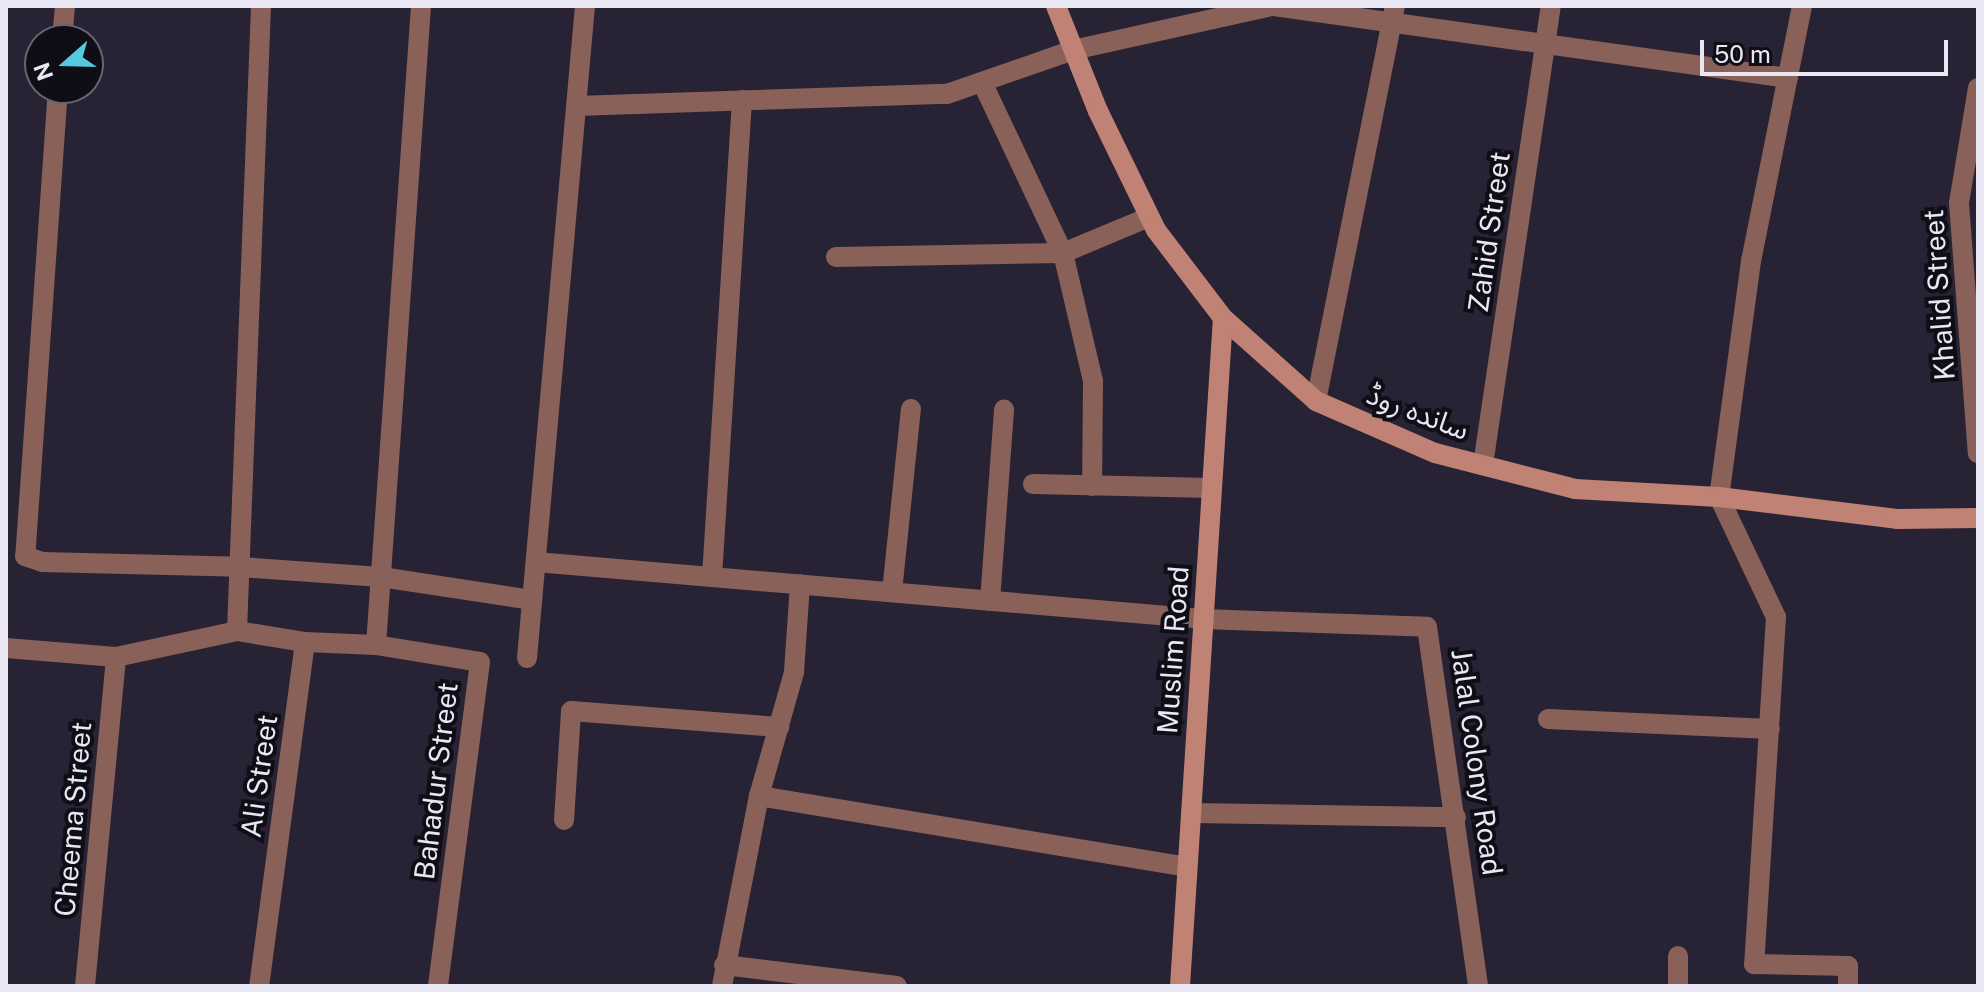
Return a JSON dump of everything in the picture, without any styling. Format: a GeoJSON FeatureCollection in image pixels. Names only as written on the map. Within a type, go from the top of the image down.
{"type":"FeatureCollection","features":[{"type":"Feature","properties":{"kind":"main road","name":"ساندہ روڈ"},"geometry":{"type":"LineString","coordinates":[[1056,6],[1149,217],[1223,318],[1316,401],[1435,453],[1575,489],[1719,497],[1897,519],[1978,518]]}},
{"type":"Feature","properties":{"kind":"main road","name":"Muslim Road"},"geometry":{"type":"LineString","coordinates":[[1180,986],[1223,318]]}},
{"type":"Feature","properties":{"kind":"street"},"geometry":{"type":"LineString","coordinates":[[237,631],[261,6]]}},
{"type":"Feature","properties":{"kind":"street"},"geometry":{"type":"LineString","coordinates":[[376,645],[421,6]]}},
{"type":"Feature","properties":{"kind":"street"},"geometry":{"type":"LineString","coordinates":[[527,658],[585,6]]}},
{"type":"Feature","properties":{"kind":"street"},"geometry":{"type":"LineString","coordinates":[[576,106],[947,94],[1073,50],[1273,6],[1393,15],[1788,78]]}},
{"type":"Feature","properties":{"kind":"street","name":"Zahid Street"},"geometry":{"type":"LineString","coordinates":[[1483,465],[1551,6]]}},
{"type":"Feature","properties":{"kind":"street"},"geometry":{"type":"LineString","coordinates":[[1802,6],[1751,261],[1719,497],[1776,617],[1754,964],[1848,966],[1848,986]]}},
{"type":"Feature","properties":{"kind":"street"},"geometry":{"type":"LineString","coordinates":[[1316,401],[1393,15]]}},
{"type":"Feature","properties":{"kind":"street"},"geometry":{"type":"LineString","coordinates":[[982,82],[1063,253],[1093,381],[1092,486]]}},
{"type":"Feature","properties":{"kind":"street","name":"Khalid Street"},"geometry":{"type":"LineString","coordinates":[[1978,88],[1959,203],[1978,453]]}},
{"type":"Feature","properties":{"kind":"street"},"geometry":{"type":"LineString","coordinates":[[712,577],[742,100]]}},
{"type":"Feature","properties":{"kind":"street"},"geometry":{"type":"LineString","coordinates":[[57,104],[25,556],[42,562],[240,567],[381,577],[532,600]]}},
{"type":"Feature","properties":{"kind":"street"},"geometry":{"type":"LineString","coordinates":[[836,257],[1063,253],[1149,217]]}},
{"type":"Feature","properties":{"kind":"street"},"geometry":{"type":"LineString","coordinates":[[892,592],[911,409]]}},
{"type":"Feature","properties":{"kind":"street"},"geometry":{"type":"LineString","coordinates":[[990,601],[1004,410]]}},
{"type":"Feature","properties":{"kind":"street"},"geometry":{"type":"LineString","coordinates":[[1033,484],[1211,488]]}},
{"type":"Feature","properties":{"kind":"street"},"geometry":{"type":"LineString","coordinates":[[536,562],[1203,619]]}},
{"type":"Feature","properties":{"kind":"street"},"geometry":{"type":"LineString","coordinates":[[800,584],[794,672],[759,796],[723,976],[897,986]]}},
{"type":"Feature","properties":{"kind":"street","name":"Jalal Colony Road"},"geometry":{"type":"LineString","coordinates":[[1203,619],[1427,627],[1456,817],[1476,986]]}},
{"type":"Feature","properties":{"kind":"street"},"geometry":{"type":"LineString","coordinates":[[6,648],[116,657],[237,631],[305,642]]}},
{"type":"Feature","properties":{"kind":"street","name":"Bahadur Street"},"geometry":{"type":"LineString","coordinates":[[305,642],[376,645],[480,662],[438,986]]}},
{"type":"Feature","properties":{"kind":"street","name":"Ali Street"},"geometry":{"type":"LineString","coordinates":[[259,986],[305,642]]}},
{"type":"Feature","properties":{"kind":"street","name":"Cheema Street"},"geometry":{"type":"LineString","coordinates":[[85,986],[116,657]]}},
{"type":"Feature","properties":{"kind":"street"},"geometry":{"type":"LineString","coordinates":[[564,820],[571,711],[779,727]]}},
{"type":"Feature","properties":{"kind":"street"},"geometry":{"type":"LineString","coordinates":[[1548,719],[1770,729]]}},
{"type":"Feature","properties":{"kind":"street"},"geometry":{"type":"LineString","coordinates":[[759,796],[1187,867]]}},
{"type":"Feature","properties":{"kind":"street"},"geometry":{"type":"LineString","coordinates":[[1191,813],[1456,817]]}},
{"type":"Feature","properties":{"kind":"street"},"geometry":{"type":"LineString","coordinates":[[1678,956],[1678,986]]}}]}
